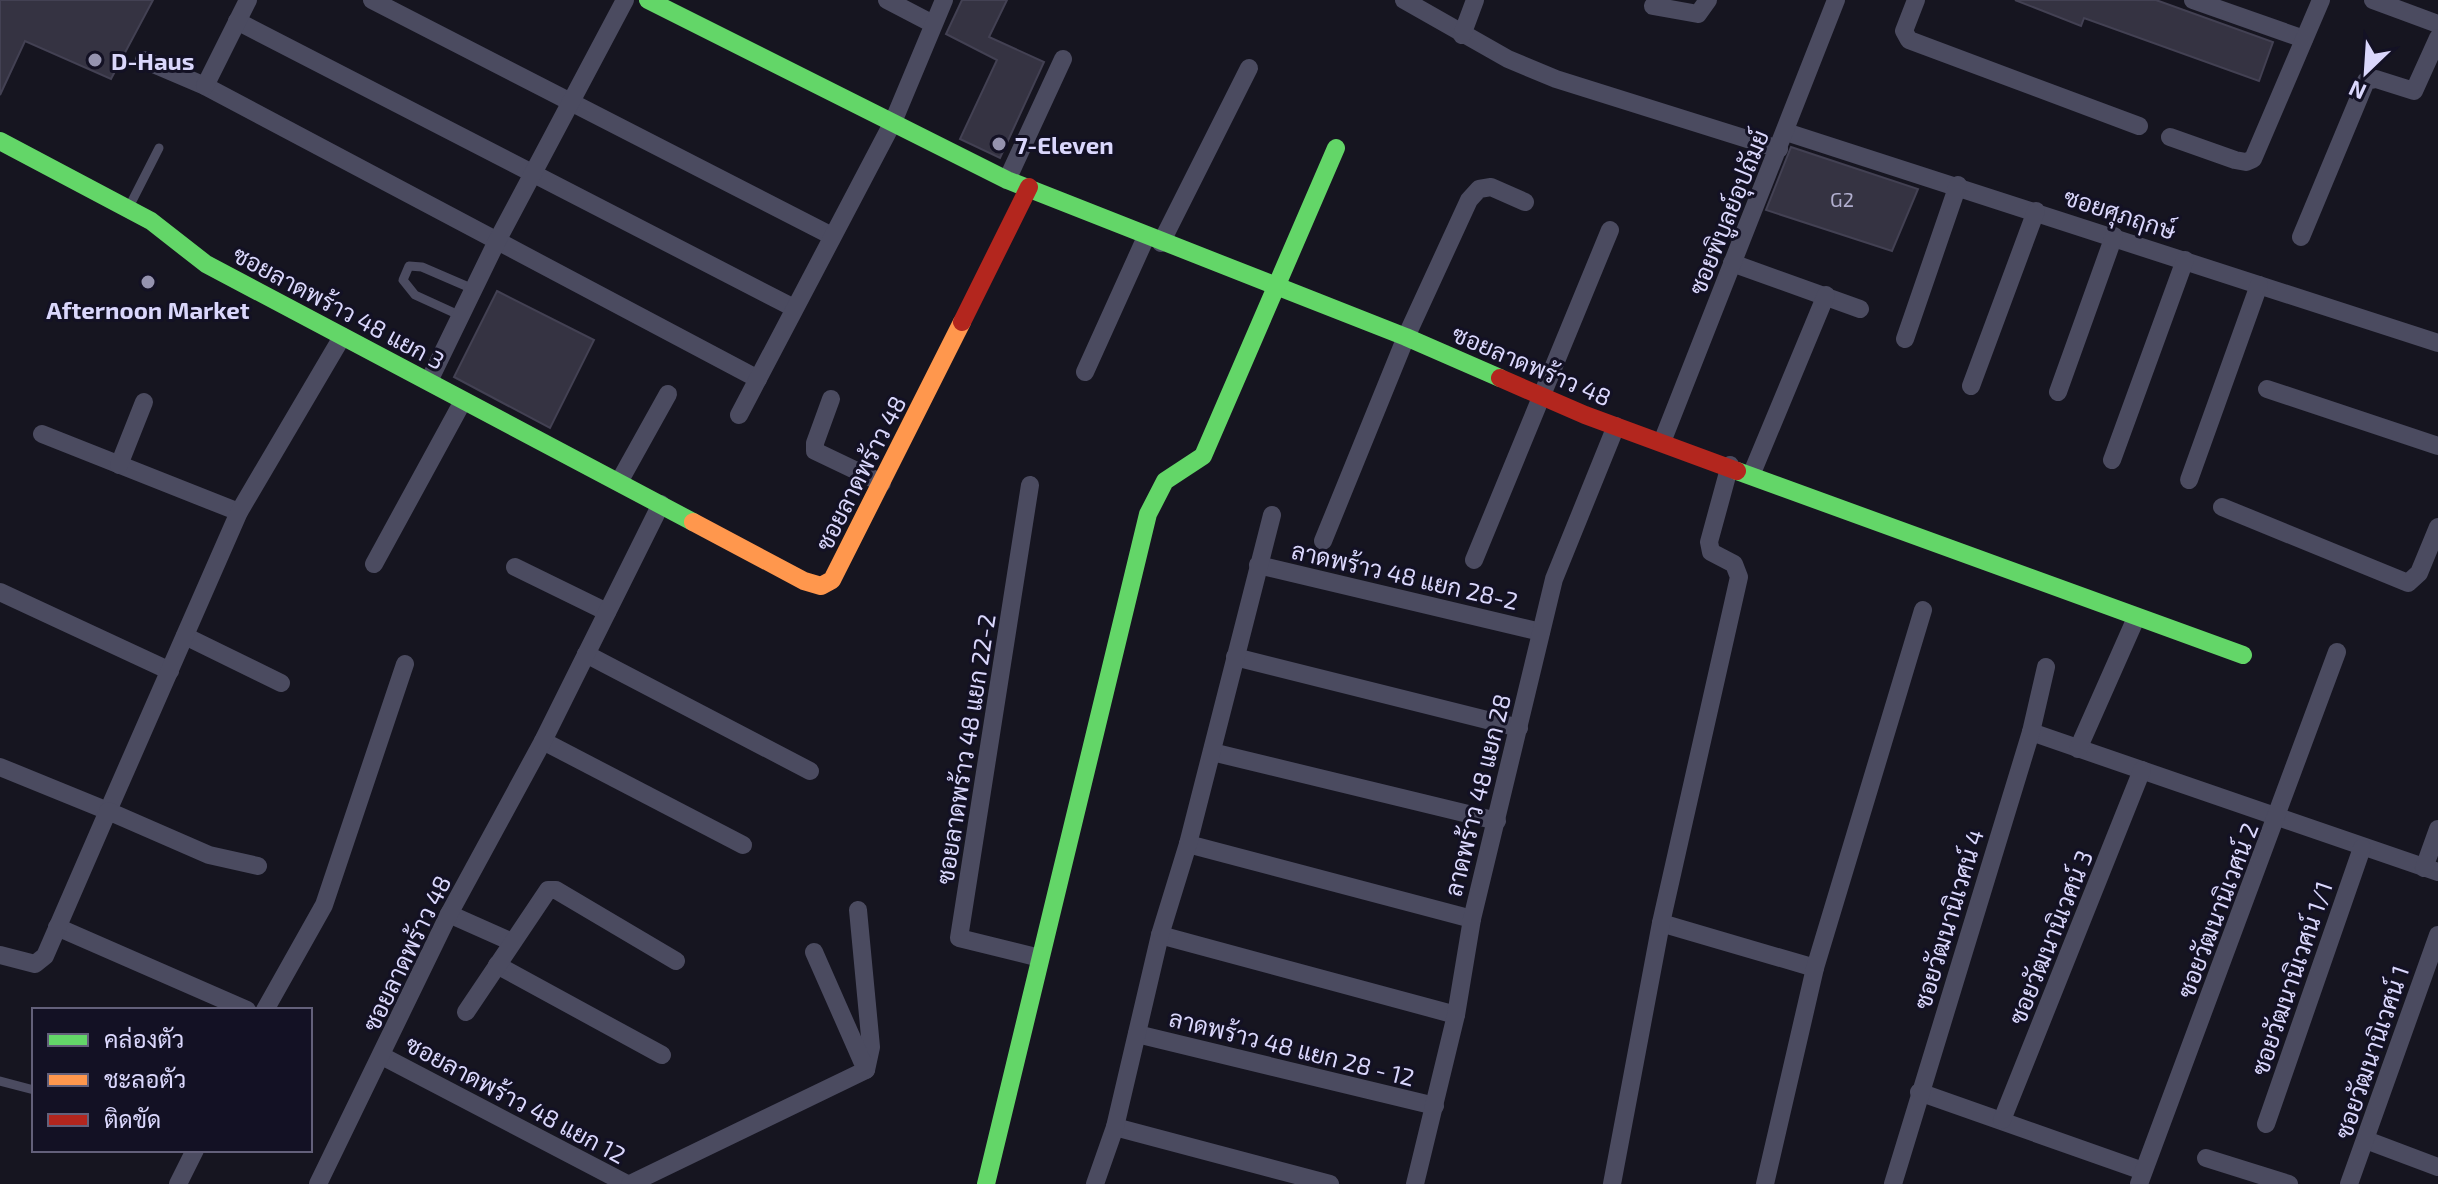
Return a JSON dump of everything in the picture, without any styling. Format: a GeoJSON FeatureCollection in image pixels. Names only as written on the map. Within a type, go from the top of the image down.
{"type":"FeatureCollection","features":[{"type":"Feature","properties":{"kind":"street"},"geometry":{"type":"LineString","coordinates":[[205,86],[248,0]]}},
{"type":"Feature","properties":{"kind":"street"},"geometry":{"type":"LineString","coordinates":[[372,0],[832,236]]}},
{"type":"Feature","properties":{"kind":"street"},"geometry":{"type":"LineString","coordinates":[[429,381],[496,243],[625,0]]}},
{"type":"Feature","properties":{"kind":"street"},"geometry":{"type":"LineString","coordinates":[[648,0],[1007,180],[1029,187]]}},
{"type":"Feature","properties":{"kind":"street"},"geometry":{"type":"LineString","coordinates":[[887,0],[933,24]]}},
{"type":"Feature","properties":{"kind":"street"},"geometry":{"type":"LineString","coordinates":[[739,415],[893,122],[944,0]]}},
{"type":"Feature","properties":{"kind":"street","name":"ซอยศุภฤกษ์"},"geometry":{"type":"LineString","coordinates":[[1404,0],[1462,35],[1556,79],[1958,185],[2438,343]]}},
{"type":"Feature","properties":{"kind":"street"},"geometry":{"type":"LineString","coordinates":[[1462,35],[1475,0]]}},
{"type":"Feature","properties":{"kind":"street"},"geometry":{"type":"LineString","coordinates":[[1653,6],[1698,14],[1708,0]]}},
{"type":"Feature","properties":{"kind":"street","name":"ซอยพิบูลย์อุปถัมย์"},"geometry":{"type":"LineString","coordinates":[[1662,442],[1836,0]]}},
{"type":"Feature","properties":{"kind":"street"},"geometry":{"type":"LineString","coordinates":[[1916,0],[1904,31],[1909,40],[2139,126]]}},
{"type":"Feature","properties":{"kind":"street"},"geometry":{"type":"LineString","coordinates":[[2193,0],[2304,39]]}},
{"type":"Feature","properties":{"kind":"street"},"geometry":{"type":"LineString","coordinates":[[2170,137],[2235,160],[2246,162],[2253,159],[2321,0]]}},
{"type":"Feature","properties":{"kind":"street"},"geometry":{"type":"LineString","coordinates":[[2373,0],[2438,24]]}},
{"type":"Feature","properties":{"kind":"street"},"geometry":{"type":"LineString","coordinates":[[237,21],[794,308]]}},
{"type":"Feature","properties":{"kind":"street"},"geometry":{"type":"LineString","coordinates":[[2301,237],[2366,81],[2376,79],[2414,91],[2438,38]]}},
{"type":"Feature","properties":{"kind":"street"},"geometry":{"type":"LineString","coordinates":[[1007,180],[1063,59]]}},
{"type":"Feature","properties":{"kind":"street"},"geometry":{"type":"LineString","coordinates":[[144,60],[205,86],[496,243],[758,379]]}},
{"type":"Feature","properties":{"kind":"street"},"geometry":{"type":"LineString","coordinates":[[1085,372],[1249,68]]}},
{"type":"Feature","properties":{"kind":"street","name":"ซอยลาดพร้าว 48 แยก 3"},"geometry":{"type":"LineString","coordinates":[[0,141],[129,208],[206,264],[661,504]]}},
{"type":"Feature","properties":{"kind":"street"},"geometry":{"type":"LineString","coordinates":[[986,1184],[1141,539],[1154,499],[1169,477],[1187,470],[1203,456],[1336,148]]}},
{"type":"Feature","properties":{"kind":"street"},"geometry":{"type":"LineString","coordinates":[[1905,339],[1958,185]]}},
{"type":"Feature","properties":{"kind":"street","name":"ซอยลาดพร้าว 48"},"geometry":{"type":"LineString","coordinates":[[318,1184],[449,914],[543,741],[661,504],[804,581],[821,586],[832,580],[1029,187],[1277,290],[1406,337],[1616,426],[1752,473],[2136,618],[2243,655]]}},
{"type":"Feature","properties":{"kind":"street"},"geometry":{"type":"LineString","coordinates":[[1323,541],[1406,337],[1469,200],[1479,189],[1491,187],[1525,202]]}},
{"type":"Feature","properties":{"kind":"street"},"geometry":{"type":"LineString","coordinates":[[1971,386],[2036,211]]}},
{"type":"Feature","properties":{"kind":"street"},"geometry":{"type":"LineString","coordinates":[[1474,560],[1610,230]]}},
{"type":"Feature","properties":{"kind":"street"},"geometry":{"type":"LineString","coordinates":[[2058,392],[2114,236]]}},
{"type":"Feature","properties":{"kind":"street"},"geometry":{"type":"LineString","coordinates":[[2112,460],[2185,260]]}},
{"type":"Feature","properties":{"kind":"street"},"geometry":{"type":"LineString","coordinates":[[1732,263],[1860,309]]}},
{"type":"Feature","properties":{"kind":"street"},"geometry":{"type":"LineString","coordinates":[[2189,480],[2259,285]]}},
{"type":"Feature","properties":{"kind":"street"},"geometry":{"type":"LineString","coordinates":[[1752,473],[1826,295]]}},
{"type":"Feature","properties":{"kind":"street"},"geometry":{"type":"LineString","coordinates":[[0,955],[35,964],[45,956],[239,512],[342,337]]}},
{"type":"Feature","properties":{"kind":"street"},"geometry":{"type":"LineString","coordinates":[[2267,389],[2438,446]]}},
{"type":"Feature","properties":{"kind":"street"},"geometry":{"type":"LineString","coordinates":[[619,482],[668,394]]}},
{"type":"Feature","properties":{"kind":"street"},"geometry":{"type":"LineString","coordinates":[[831,399],[815,451],[882,483]]}},
{"type":"Feature","properties":{"kind":"street"},"geometry":{"type":"LineString","coordinates":[[374,564],[463,401]]}},
{"type":"Feature","properties":{"kind":"street"},"geometry":{"type":"LineString","coordinates":[[119,465],[144,402]]}},
{"type":"Feature","properties":{"kind":"street","name":"ลาดพร้าว 48 แยก 28"},"geometry":{"type":"LineString","coordinates":[[1415,1184],[1456,1015],[1472,919],[1560,560],[1616,426]]}},
{"type":"Feature","properties":{"kind":"street"},"geometry":{"type":"LineString","coordinates":[[42,434],[239,512]]}},
{"type":"Feature","properties":{"kind":"street"},"geometry":{"type":"LineString","coordinates":[[1612,1184],[1661,923],[1739,577],[1734,564],[1711,552],[1709,542],[1730,465]]}},
{"type":"Feature","properties":{"kind":"street","name":"ซอยลาดพร้าว 48 แยก 22-2"},"geometry":{"type":"LineString","coordinates":[[1030,485],[959,938],[1040,958]]}},
{"type":"Feature","properties":{"kind":"street"},"geometry":{"type":"LineString","coordinates":[[2222,507],[2397,581],[2414,579],[2434,552],[2438,527]]}},
{"type":"Feature","properties":{"kind":"street"},"geometry":{"type":"LineString","coordinates":[[1095,1184],[1115,1127],[1160,935],[1188,844],[1272,515]]}},
{"type":"Feature","properties":{"kind":"street","name":"ลาดพร้าว 48 แยก 28-2"},"geometry":{"type":"LineString","coordinates":[[1258,565],[1541,632]]}},
{"type":"Feature","properties":{"kind":"street"},"geometry":{"type":"LineString","coordinates":[[515,567],[607,612]]}},
{"type":"Feature","properties":{"kind":"street"},"geometry":{"type":"LineString","coordinates":[[0,592],[170,671]]}},
{"type":"Feature","properties":{"kind":"street"},"geometry":{"type":"LineString","coordinates":[[1765,1184],[1815,968],[1923,610]]}},
{"type":"Feature","properties":{"kind":"street"},"geometry":{"type":"LineString","coordinates":[[2078,749],[2136,618]]}},
{"type":"Feature","properties":{"kind":"street"},"geometry":{"type":"LineString","coordinates":[[185,636],[281,683]]}},
{"type":"Feature","properties":{"kind":"street","name":"ซอยวัฒนานิเวศน์ 2"},"geometry":{"type":"LineString","coordinates":[[2141,1178],[2337,652]]}},
{"type":"Feature","properties":{"kind":"street"},"geometry":{"type":"LineString","coordinates":[[586,654],[810,771]]}},
{"type":"Feature","properties":{"kind":"street"},"geometry":{"type":"LineString","coordinates":[[1235,657],[1519,728]]}},
{"type":"Feature","properties":{"kind":"street"},"geometry":{"type":"LineString","coordinates":[[266,1008],[324,905],[405,664]]}},
{"type":"Feature","properties":{"kind":"street","name":"ซอยวัฒนานิเวศน์ 4"},"geometry":{"type":"LineString","coordinates":[[1893,1184],[2031,732],[2046,667]]}},
{"type":"Feature","properties":{"kind":"street"},"geometry":{"type":"LineString","coordinates":[[2031,732],[2431,870],[2438,829]]}},
{"type":"Feature","properties":{"kind":"street"},"geometry":{"type":"LineString","coordinates":[[543,741],[743,845]]}},
{"type":"Feature","properties":{"kind":"street"},"geometry":{"type":"LineString","coordinates":[[1212,752],[1497,821]]}},
{"type":"Feature","properties":{"kind":"street"},"geometry":{"type":"LineString","coordinates":[[0,767],[209,855],[258,866]]}},
{"type":"Feature","properties":{"kind":"street","name":"ซอยวัฒนานิเวศน์ 3"},"geometry":{"type":"LineString","coordinates":[[2002,1120],[2142,770]]}},
{"type":"Feature","properties":{"kind":"street"},"geometry":{"type":"LineString","coordinates":[[1188,844],[1472,919]]}},
{"type":"Feature","properties":{"kind":"street","name":"ซอยวัฒนานิเวศน์ 1/1"},"geometry":{"type":"LineString","coordinates":[[2266,1124],[2362,848]]}},
{"type":"Feature","properties":{"kind":"street"},"geometry":{"type":"LineString","coordinates":[[466,1012],[541,895],[548,890],[556,890],[676,961]]}},
{"type":"Feature","properties":{"kind":"street"},"geometry":{"type":"LineString","coordinates":[[858,910],[871,1047],[866,1070]]}},
{"type":"Feature","properties":{"kind":"street"},"geometry":{"type":"LineString","coordinates":[[449,914],[512,942]]}},
{"type":"Feature","properties":{"kind":"street"},"geometry":{"type":"LineString","coordinates":[[1661,923],[1815,968]]}},
{"type":"Feature","properties":{"kind":"street"},"geometry":{"type":"LineString","coordinates":[[57,927],[242,1008]]}},
{"type":"Feature","properties":{"kind":"street"},"geometry":{"type":"LineString","coordinates":[[1160,935],[1456,1015]]}},
{"type":"Feature","properties":{"kind":"street","name":"ซอยวัฒนานิเวศน์ 1"},"geometry":{"type":"LineString","coordinates":[[2349,1184],[2438,935]]}},
{"type":"Feature","properties":{"kind":"street"},"geometry":{"type":"LineString","coordinates":[[814,952],[866,1070]]}},
{"type":"Feature","properties":{"kind":"street"},"geometry":{"type":"LineString","coordinates":[[497,965],[662,1055]]}},
{"type":"Feature","properties":{"kind":"street","name":"ลาดพร้าว 48 แยก 28 - 12"},"geometry":{"type":"LineString","coordinates":[[1137,1034],[1435,1106]]}},
{"type":"Feature","properties":{"kind":"street","name":"ซอยลาดพร้าว 48 แยก 12"},"geometry":{"type":"LineString","coordinates":[[382,1056],[628,1184],[866,1070]]}},
{"type":"Feature","properties":{"kind":"street"},"geometry":{"type":"LineString","coordinates":[[1919,1092],[2002,1120],[2141,1178]]}},
{"type":"Feature","properties":{"kind":"street"},"geometry":{"type":"LineString","coordinates":[[1115,1127],[1330,1184]]}},
{"type":"Feature","properties":{"kind":"street"},"geometry":{"type":"LineString","coordinates":[[2366,1140],[2438,1167]]}},
{"type":"Feature","properties":{"kind":"street"},"geometry":{"type":"LineString","coordinates":[[178,1184],[194,1152]]}},
{"type":"Feature","properties":{"kind":"street"},"geometry":{"type":"LineString","coordinates":[[2206,1158],[2289,1184]]}},
{"type":"Feature","properties":{"kind":"lane"},"geometry":{"type":"LineString","coordinates":[[129,208],[159,148]]}},
{"type":"Feature","properties":{"kind":"lane"},"geometry":{"type":"LineString","coordinates":[[461,316],[415,295],[403,280],[405,272],[409,266],[422,267],[473,289]]}},
{"type":"Feature","properties":{"kind":"lane"},"geometry":{"type":"LineString","coordinates":[[0,1081],[32,1089]]}},
{"type":"Feature","properties":{"kind":"building","name":"D-Haus"},"geometry":{"type":"Polygon","coordinates":[[[0,0],[153,0],[111,79],[25,41],[0,95],[0,0]]]}},
{"type":"Feature","properties":{"kind":"building"},"geometry":{"type":"Polygon","coordinates":[[[962,0],[1007,0],[989,37],[1044,62],[1000,158],[960,139],[997,60],[946,34],[962,0]]]}},
{"type":"Feature","properties":{"kind":"building"},"geometry":{"type":"Polygon","coordinates":[[[2015,0],[2156,0],[2273,42],[2259,81],[2084,18],[2081,26],[2015,0]]]}},
{"type":"Feature","properties":{"kind":"building"},"geometry":{"type":"Polygon","coordinates":[[[1791,147],[1918,189],[1892,251],[1766,210],[1791,147]]]}},
{"type":"Feature","properties":{"kind":"building"},"geometry":{"type":"Polygon","coordinates":[[[497,291],[594,340],[550,428],[454,377],[497,291]]]}},
{"type":"Feature","properties":{"kind":"traffic: fast"},"geometry":{"type":"LineString","coordinates":[[648,0],[1007,180],[1406,337],[1500,378]]}},
{"type":"Feature","properties":{"kind":"traffic: fast"},"geometry":{"type":"LineString","coordinates":[[0,141],[151,221],[206,264],[693,522]]}},
{"type":"Feature","properties":{"kind":"traffic: fast"},"geometry":{"type":"LineString","coordinates":[[986,1184],[1148,514],[1165,481],[1203,456],[1336,148]]}},
{"type":"Feature","properties":{"kind":"traffic: fast"},"geometry":{"type":"LineString","coordinates":[[1737,471],[2243,655]]}},
{"type":"Feature","properties":{"kind":"traffic: slow"},"geometry":{"type":"LineString","coordinates":[[693,522],[804,581],[821,586],[832,580],[962,322]]}},
{"type":"Feature","properties":{"kind":"traffic: jam"},"geometry":{"type":"LineString","coordinates":[[962,322],[1029,187]]}},
{"type":"Feature","properties":{"kind":"traffic: jam"},"geometry":{"type":"LineString","coordinates":[[1500,378],[1585,415],[1737,471]]}},
{"type":"Feature","properties":{"kind":"place","name":"D-Haus"},"geometry":{"type":"Point","coordinates":[95,60]}},
{"type":"Feature","properties":{"kind":"place","name":"7-Eleven"},"geometry":{"type":"Point","coordinates":[999,144]}},
{"type":"Feature","properties":{"kind":"place","name":"Afternoon Market"},"geometry":{"type":"Point","coordinates":[148,282]}}]}
